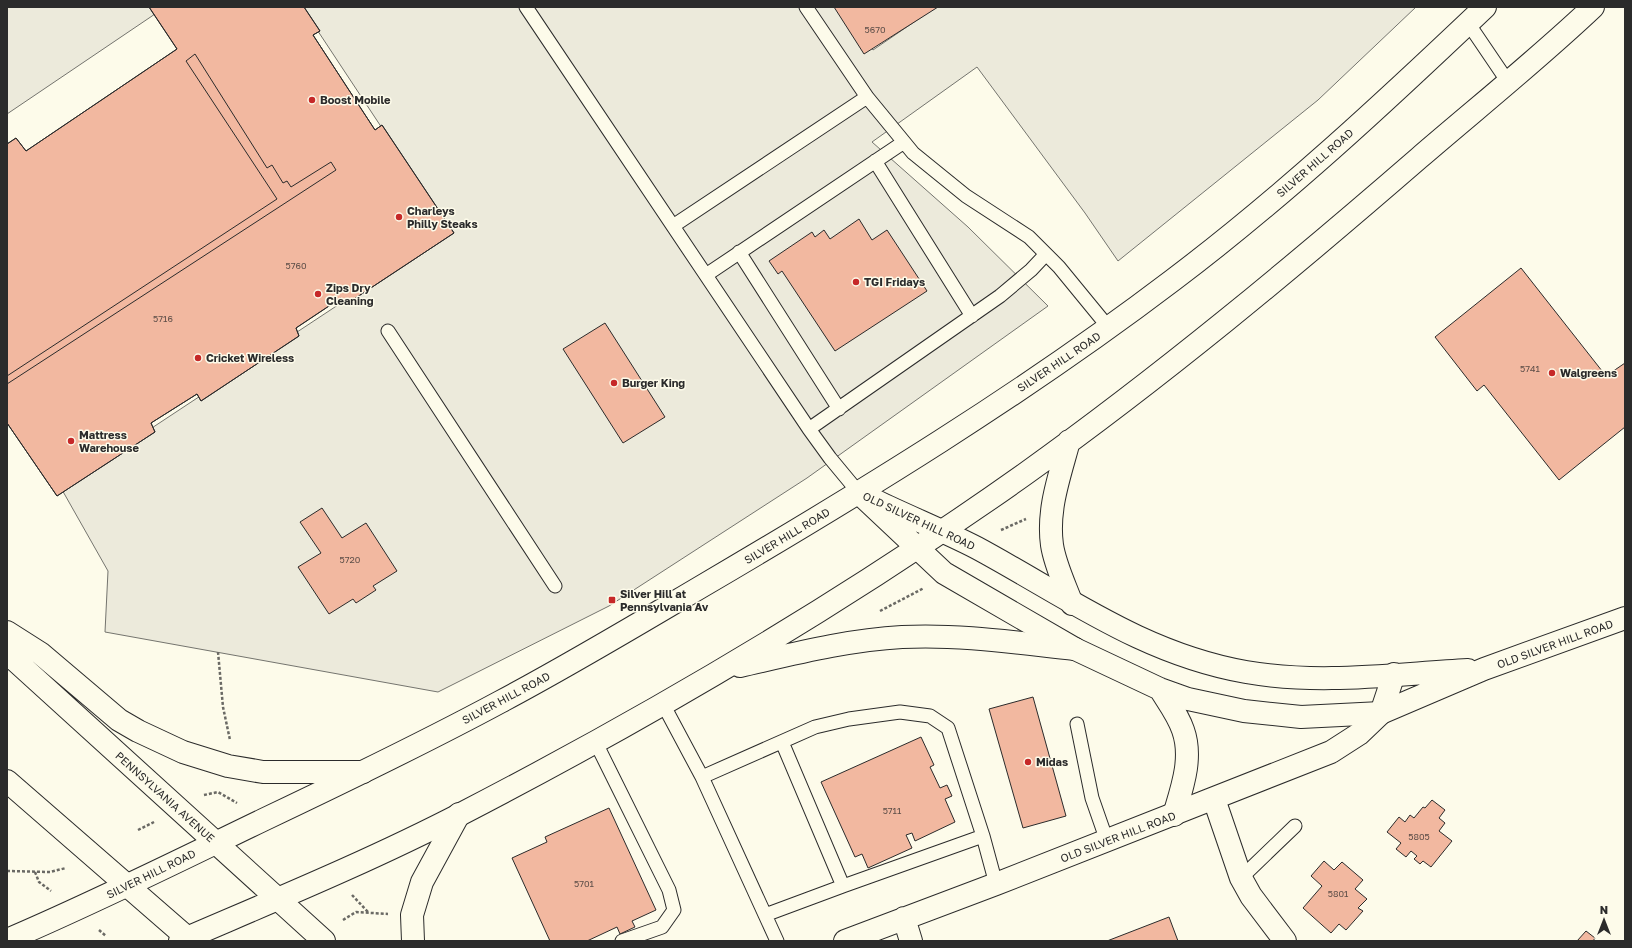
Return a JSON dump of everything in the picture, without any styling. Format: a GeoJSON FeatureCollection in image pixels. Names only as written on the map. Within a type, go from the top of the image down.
{"type":"FeatureCollection","features":[{"type":"Feature","properties":{"kind":"main road","name":"SILVER HILL ROAD"},"geometry":{"type":"LineString","coordinates":[[7,940],[75,911],[127,886],[363,772],[497,704],[572,662],[859,493],[1109,328],[1205,255],[1297,178],[1411,78],[1485,7]]}},
{"type":"Feature","properties":{"kind":"main road"},"geometry":{"type":"LineString","coordinates":[[7,781],[186,940],[277,898],[329,877],[459,814],[596,743],[723,669],[941,532],[1069,441],[1192,348],[1307,255],[1593,7]]}},
{"type":"Feature","properties":{"kind":"main road"},"geometry":{"type":"LineString","coordinates":[[1069,441],[1055,491],[1051,531],[1056,561],[1072,604]]}},
{"type":"Feature","properties":{"kind":"main road","name":"OLD SILVER HILL ROAD"},"geometry":{"type":"LineString","coordinates":[[859,493],[976,548],[1072,604],[1131,634],[1161,647],[1217,665],[1246,672],[1307,678],[1336,679],[1484,669]]}},
{"type":"Feature","properties":{"kind":"main road","name":"OLD SILVER HILL ROAD"},"geometry":{"type":"LineString","coordinates":[[859,493],[944,573],[1075,649],[1160,689],[1188,699],[1215,706],[1271,715],[1327,716],[1381,713],[1484,669],[1625,618]]}},
{"type":"Feature","properties":{"kind":"main road"},"geometry":{"type":"LineString","coordinates":[[7,632],[40,653],[119,720],[138,731],[183,752],[228,766],[263,772],[363,772]]}},
{"type":"Feature","properties":{"kind":"main road"},"geometry":{"type":"LineString","coordinates":[[723,669],[828,647],[901,637],[961,637],[1075,649]]}},
{"type":"Feature","properties":{"kind":"main road","name":"PENNSYLVANIA AVENUE"},"geometry":{"type":"LineString","coordinates":[[7,653],[324,941]]}},
{"type":"Feature","properties":{"kind":"main road","name":"OLD SILVER HILL ROAD"},"geometry":{"type":"LineString","coordinates":[[845,941],[1174,815],[1331,752],[1359,734],[1381,713],[1394,674]]}},
{"type":"Feature","properties":{"kind":"main road"},"geometry":{"type":"LineString","coordinates":[[1160,689],[1178,719],[1186,742],[1186,769],[1174,815]]}},
{"type":"Feature","properties":{"kind":"main road"},"geometry":{"type":"LineString","coordinates":[[1214,799],[1241,878],[1251,896],[1286,941]]}},
{"type":"Feature","properties":{"kind":"main road"},"geometry":{"type":"LineString","coordinates":[[413,941],[412,915],[422,882],[459,814]]}},
{"type":"Feature","properties":{"kind":"main road"},"geometry":{"type":"LineString","coordinates":[[904,918],[911,941]]}},
{"type":"Feature","properties":{"kind":"lane"},"geometry":{"type":"LineString","coordinates":[[526,7],[809,429],[830,458],[859,493]]}},
{"type":"Feature","properties":{"kind":"lane"},"geometry":{"type":"LineString","coordinates":[[806,7],[867,97],[913,153],[966,196],[1029,237],[1059,267],[1109,328]]}},
{"type":"Feature","properties":{"kind":"lane"},"geometry":{"type":"LineString","coordinates":[[1468,23],[1508,82]]}},
{"type":"Feature","properties":{"kind":"lane"},"geometry":{"type":"LineString","coordinates":[[673,226],[867,97]]}},
{"type":"Feature","properties":{"kind":"lane"},"geometry":{"type":"LineString","coordinates":[[706,274],[904,142]]}},
{"type":"Feature","properties":{"kind":"lane"},"geometry":{"type":"LineString","coordinates":[[875,161],[972,316]]}},
{"type":"Feature","properties":{"kind":"lane"},"geometry":{"type":"LineString","coordinates":[[739,252],[839,409]]}},
{"type":"Feature","properties":{"kind":"lane"},"geometry":{"type":"LineString","coordinates":[[809,429],[1000,296],[1032,270],[1046,254]]}},
{"type":"Feature","properties":{"kind":"lane"},"geometry":{"type":"LineString","coordinates":[[388,331],[555,586]]}},
{"type":"Feature","properties":{"kind":"lane"},"geometry":{"type":"LineString","coordinates":[[663,704],[702,777],[777,941]]}},
{"type":"Feature","properties":{"kind":"lane"},"geometry":{"type":"LineString","coordinates":[[702,777],[815,727],[849,719],[900,712],[930,716],[948,728],[983,836],[996,884]]}},
{"type":"Feature","properties":{"kind":"lane"},"geometry":{"type":"LineString","coordinates":[[1077,724],[1092,798],[1107,841]]}},
{"type":"Feature","properties":{"kind":"lane"},"geometry":{"type":"LineString","coordinates":[[782,742],[843,886]]}},
{"type":"Feature","properties":{"kind":"lane"},"geometry":{"type":"LineString","coordinates":[[596,743],[669,890],[674,910],[662,927],[622,941]]}},
{"type":"Feature","properties":{"kind":"lane"},"geometry":{"type":"LineString","coordinates":[[1241,878],[1295,826]]}},
{"type":"Feature","properties":{"kind":"lane"},"geometry":{"type":"LineString","coordinates":[[765,915],[983,836]]}},
{"type":"Feature","properties":{"kind":"path"},"geometry":{"type":"LineString","coordinates":[[1001,530],[1027,518]]}},
{"type":"Feature","properties":{"kind":"path"},"geometry":{"type":"LineString","coordinates":[[876,613],[924,588]]}},
{"type":"Feature","properties":{"kind":"path"},"geometry":{"type":"LineString","coordinates":[[218,652],[223,707],[231,743]]}},
{"type":"Feature","properties":{"kind":"path"},"geometry":{"type":"LineString","coordinates":[[204,795],[218,792],[237,804]]}},
{"type":"Feature","properties":{"kind":"path"},"geometry":{"type":"LineString","coordinates":[[138,830],[154,821]]}},
{"type":"Feature","properties":{"kind":"path"},"geometry":{"type":"LineString","coordinates":[[7,871],[50,872],[66,868]]}},
{"type":"Feature","properties":{"kind":"path"},"geometry":{"type":"LineString","coordinates":[[35,872],[39,882],[51,891]]}},
{"type":"Feature","properties":{"kind":"path"},"geometry":{"type":"LineString","coordinates":[[351,895],[368,912]]}},
{"type":"Feature","properties":{"kind":"path"},"geometry":{"type":"LineString","coordinates":[[343,920],[356,912],[394,914]]}},
{"type":"Feature","properties":{"kind":"path"},"geometry":{"type":"LineString","coordinates":[[99,930],[106,936]]}},
{"type":"Feature","properties":{"kind":"shaded area"},"geometry":{"type":"Polygon","coordinates":[[[7,7],[150,7],[155,14],[7,114],[7,7]]]}},
{"type":"Feature","properties":{"kind":"shaded area"},"geometry":{"type":"Polygon","coordinates":[[[302,7],[845,7],[873,50],[936,7],[1416,7],[1318,100],[1118,261],[1085,213],[977,67],[872,142],[968,227],[1048,306],[807,478],[609,606],[438,692],[105,632],[108,571],[61,488],[450,231],[302,7]]]}},
{"type":"Feature","properties":{"kind":"building"},"geometry":{"type":"Polygon","coordinates":[[[149,7],[304,7],[320,31],[313,35],[375,130],[382,125],[454,233],[345,305],[341,298],[296,328],[299,336],[201,401],[197,394],[151,423],[155,432],[57,496],[7,423],[7,384],[336,170],[331,162],[291,187],[287,181],[283,183],[272,165],[267,168],[195,54],[186,61],[277,199],[7,376],[7,144],[16,138],[26,151],[177,49],[149,7]]]}},
{"type":"Feature","properties":{"kind":"building"},"geometry":{"type":"Polygon","coordinates":[[[149,7],[304,7],[320,31],[313,35],[375,130],[382,125],[454,233],[345,305],[341,298],[296,328],[299,336],[201,401],[197,394],[151,423],[155,432],[57,496],[7,423],[7,144],[16,138],[26,151],[177,49],[149,7]]]}},
{"type":"Feature","properties":{"kind":"building"},"geometry":{"type":"Polygon","coordinates":[[[834,7],[938,7],[864,54],[834,7]]]}},
{"type":"Feature","properties":{"kind":"building","name":"TGI Fridays"},"geometry":{"type":"Polygon","coordinates":[[[859,219],[872,240],[887,230],[927,291],[835,351],[782,271],[778,274],[769,261],[812,232],[815,237],[824,230],[830,239],[859,219]]]}},
{"type":"Feature","properties":{"kind":"building"},"geometry":{"type":"Polygon","coordinates":[[[1521,268],[1606,376],[1625,363],[1625,427],[1559,480],[1484,385],[1477,391],[1435,337],[1521,268]]]}},
{"type":"Feature","properties":{"kind":"building","name":"Burger King"},"geometry":{"type":"Polygon","coordinates":[[[605,323],[665,417],[623,443],[563,349],[605,323]]]}},
{"type":"Feature","properties":{"kind":"building"},"geometry":{"type":"Polygon","coordinates":[[[322,508],[342,538],[366,523],[397,571],[373,586],[376,590],[356,603],[353,599],[329,614],[298,567],[321,553],[300,522],[322,508]]]}},
{"type":"Feature","properties":{"kind":"building","name":"Midas"},"geometry":{"type":"Polygon","coordinates":[[[1033,697],[1066,816],[1023,828],[989,709],[1033,697]]]}},
{"type":"Feature","properties":{"kind":"building"},"geometry":{"type":"Polygon","coordinates":[[[921,737],[934,765],[930,767],[940,788],[947,785],[952,796],[945,799],[955,822],[915,841],[912,833],[906,835],[912,848],[868,868],[862,854],[855,857],[821,782],[921,737]]]}},
{"type":"Feature","properties":{"kind":"building"},"geometry":{"type":"Polygon","coordinates":[[[1432,800],[1445,810],[1439,818],[1445,823],[1439,831],[1452,841],[1431,867],[1423,861],[1420,864],[1414,859],[1417,856],[1411,851],[1406,857],[1396,849],[1401,843],[1387,832],[1399,817],[1405,822],[1410,815],[1414,818],[1423,807],[1425,808],[1432,800]]]}},
{"type":"Feature","properties":{"kind":"building"},"geometry":{"type":"Polygon","coordinates":[[[609,808],[656,910],[632,921],[635,927],[620,934],[617,927],[587,941],[550,941],[512,858],[547,842],[545,837],[609,808]]]}},
{"type":"Feature","properties":{"kind":"building"},"geometry":{"type":"Polygon","coordinates":[[[1324,861],[1334,870],[1342,862],[1363,880],[1355,889],[1367,899],[1358,908],[1363,911],[1346,930],[1339,924],[1331,933],[1303,908],[1322,886],[1311,876],[1324,861]]]}},
{"type":"Feature","properties":{"kind":"building"},"geometry":{"type":"Polygon","coordinates":[[[1169,917],[1178,941],[1107,941],[1169,917]]]}},
{"type":"Feature","properties":{"kind":"building"},"geometry":{"type":"Polygon","coordinates":[[[1586,931],[1595,938],[1593,941],[1577,941],[1586,931]]]}},
{"type":"Feature","properties":{"kind":"place","name":"Boost Mobile"},"geometry":{"type":"Point","coordinates":[312,100]}},
{"type":"Feature","properties":{"kind":"place","name":"Charleys Philly Steaks"},"geometry":{"type":"Point","coordinates":[399,217]}},
{"type":"Feature","properties":{"kind":"place","name":"TGI Fridays"},"geometry":{"type":"Point","coordinates":[856,282]}},
{"type":"Feature","properties":{"kind":"place","name":"Zips Dry Cleaning"},"geometry":{"type":"Point","coordinates":[318,294]}},
{"type":"Feature","properties":{"kind":"place","name":"Cricket Wireless"},"geometry":{"type":"Point","coordinates":[198,358]}},
{"type":"Feature","properties":{"kind":"place","name":"Walgreens"},"geometry":{"type":"Point","coordinates":[1552,373]}},
{"type":"Feature","properties":{"kind":"place","name":"Burger King"},"geometry":{"type":"Point","coordinates":[614,383]}},
{"type":"Feature","properties":{"kind":"place","name":"Mattress Warehouse"},"geometry":{"type":"Point","coordinates":[71,441]}},
{"type":"Feature","properties":{"kind":"place","name":"Silver Hill at Pennsylvania Av"},"geometry":{"type":"Point","coordinates":[612,600]}},
{"type":"Feature","properties":{"kind":"place","name":"Midas"},"geometry":{"type":"Point","coordinates":[1028,762]}}]}
